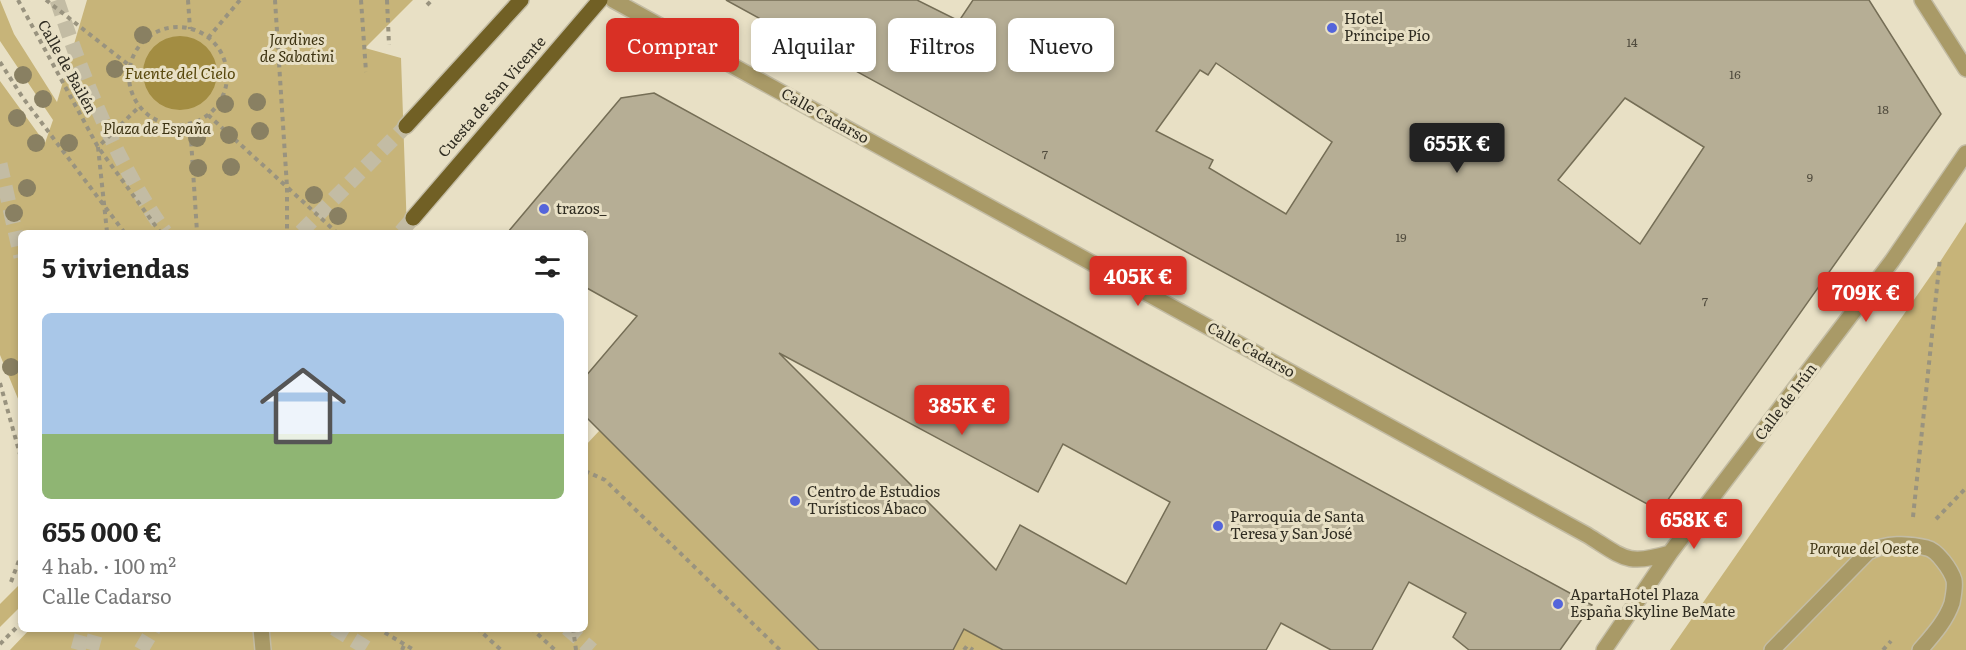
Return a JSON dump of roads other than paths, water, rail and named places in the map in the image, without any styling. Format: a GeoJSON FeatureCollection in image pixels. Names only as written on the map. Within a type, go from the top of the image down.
{"type":"FeatureCollection","features":[{"type":"Feature","properties":{"kind":"main road"},"geometry":{"type":"LineString","coordinates":[[406,126],[521,0]]}},
{"type":"Feature","properties":{"kind":"main road","name":"Cuesta de San Vicente"},"geometry":{"type":"LineString","coordinates":[[412,218],[600,0]]}},
{"type":"Feature","properties":{"kind":"street","name":"Calle Cadarso"},"geometry":{"type":"LineString","coordinates":[[613,0],[1566,524],[1620,557],[1647,561],[1671,553]]}},
{"type":"Feature","properties":{"kind":"street"},"geometry":{"type":"LineString","coordinates":[[1922,0],[1966,69]]}},
{"type":"Feature","properties":{"kind":"street","name":"Calle de Irún"},"geometry":{"type":"LineString","coordinates":[[1604,650],[1671,553],[1892,261],[1966,153]]}},
{"type":"Feature","properties":{"kind":"street"},"geometry":{"type":"LineString","coordinates":[[1772,650],[1868,552],[1890,544],[1928,548],[1937,554],[1954,580],[1952,603],[1937,629],[1920,650]]}},
{"type":"Feature","properties":{"kind":"street"},"geometry":{"type":"LineString","coordinates":[[261,632],[263,650]]}},
{"type":"Feature","properties":{"kind":"water","name":"Fuente del Cielo"},"geometry":{"type":"Polygon","coordinates":[[[180,36],[194,39],[206,47],[214,59],[217,73],[214,87],[206,99],[194,107],[180,110],[166,107],[154,99],[146,87],[143,73],[146,59],[154,47],[166,39],[180,36]]]}},
{"type":"Feature","properties":{"kind":"tunnel"},"geometry":{"type":"LineString","coordinates":[[57,0],[78,61],[116,149],[164,230]]}},
{"type":"Feature","properties":{"kind":"tunnel"},"geometry":{"type":"LineString","coordinates":[[303,230],[406,126]]}},
{"type":"Feature","properties":{"kind":"tunnel"},"geometry":{"type":"LineString","coordinates":[[0,164],[18,244]]}},
{"type":"Feature","properties":{"kind":"tunnel"},"geometry":{"type":"LineString","coordinates":[[403,230],[413,218]]}},
{"type":"Feature","properties":{"kind":"tunnel"},"geometry":{"type":"LineString","coordinates":[[78,650],[83,632]]}},
{"type":"Feature","properties":{"kind":"tunnel"},"geometry":{"type":"LineString","coordinates":[[91,650],[96,632]]}},
{"type":"Feature","properties":{"kind":"tunnel"},"geometry":{"type":"LineString","coordinates":[[141,650],[152,632]]}},
{"type":"Feature","properties":{"kind":"tunnel"},"geometry":{"type":"LineString","coordinates":[[341,632],[370,650]]}},
{"type":"Feature","properties":{"kind":"tunnel"},"geometry":{"type":"LineString","coordinates":[[572,632],[592,650]]}},
{"type":"Feature","properties":{"kind":"place","name":"Hotel Príncipe Pío"},"geometry":{"type":"Point","coordinates":[1332,28]}},
{"type":"Feature","properties":{"kind":"place","name":"trazos_"},"geometry":{"type":"Point","coordinates":[544,209]}},
{"type":"Feature","properties":{"kind":"place","name":"Centro de Estudios Turísticos Ábaco"},"geometry":{"type":"Point","coordinates":[795,501]}},
{"type":"Feature","properties":{"kind":"place","name":"Parroquia de Santa Teresa y San José"},"geometry":{"type":"Point","coordinates":[1218,526]}},
{"type":"Feature","properties":{"kind":"place","name":"ApartaHotel Plaza España Skyline BeMate"},"geometry":{"type":"Point","coordinates":[1558,604]}},
{"type":"Feature","properties":{"kind":"park label","name":"Jardines de Sabatini"},"geometry":{"type":"Point","coordinates":[297,48]}},
{"type":"Feature","properties":{"kind":"park label","name":"Plaza de España"},"geometry":{"type":"Point","coordinates":[157,129]}},
{"type":"Feature","properties":{"kind":"park label","name":"Parque del Oeste"},"geometry":{"type":"Point","coordinates":[1864,549]}}]}
